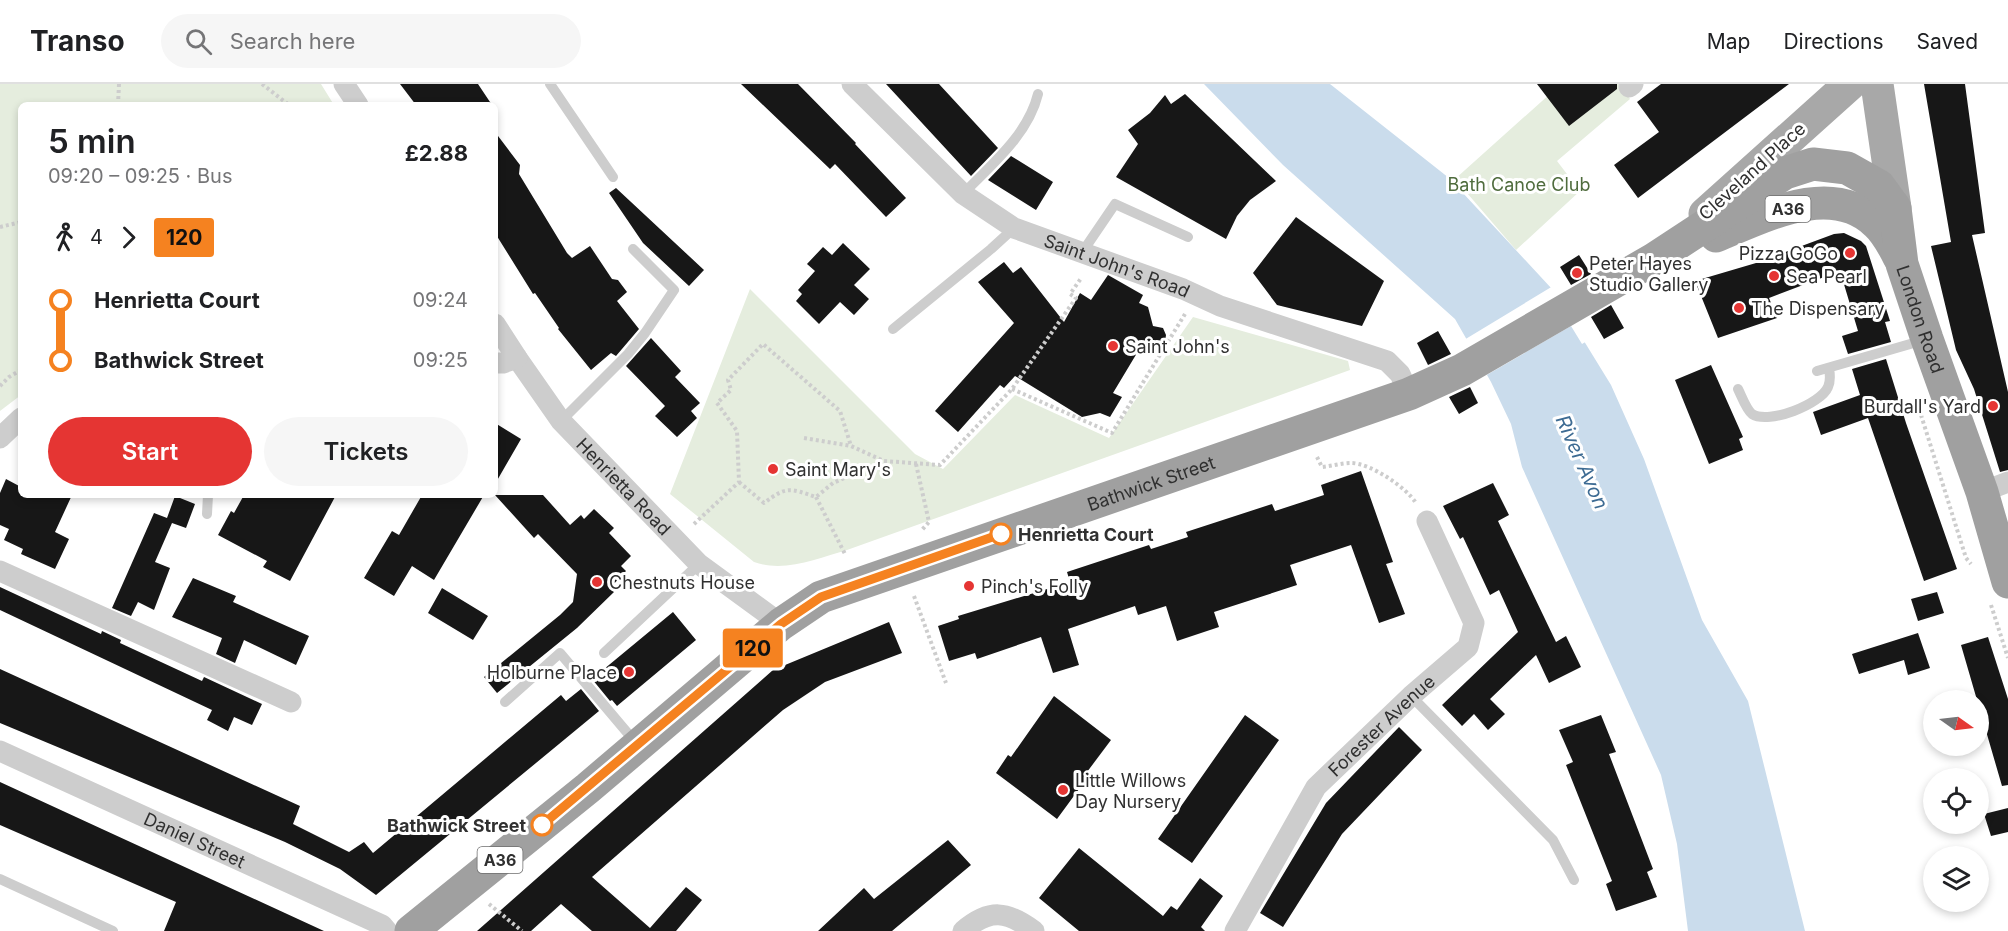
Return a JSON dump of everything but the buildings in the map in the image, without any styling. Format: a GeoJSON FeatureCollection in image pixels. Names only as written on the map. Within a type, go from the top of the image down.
{"type":"FeatureCollection","features":[{"type":"Feature","properties":{"kind":"highway","name":"Cleveland Place"},"geometry":{"type":"LineString","coordinates":[[1654,259],[1785,173],[1813,164],[1847,168],[1888,188]]}},
{"type":"Feature","properties":{"kind":"highway","name":"Cleveland Place"},"geometry":{"type":"LineString","coordinates":[[1654,259],[1775,212],[1808,204],[1838,204],[1888,188]]}},
{"type":"Feature","properties":{"kind":"highway","name":"London Road"},"geometry":{"type":"LineString","coordinates":[[1888,188],[1902,264],[1927,339],[1995,487],[2008,582]]}},
{"type":"Feature","properties":{"kind":"highway","name":"Cleveland Place"},"geometry":{"type":"LineString","coordinates":[[1838,204],[1859,211],[1876,222],[1889,238],[1902,264]]}},
{"type":"Feature","properties":{"kind":"highway","name":"Bathwick Street"},"geometry":{"type":"LineString","coordinates":[[411,931],[468,887],[638,746],[781,624],[821,597],[1409,394],[1462,370],[1654,259]]}},
{"type":"Feature","properties":{"kind":"main road","name":"Cleveland Place"},"geometry":{"type":"LineString","coordinates":[[1654,259],[1850,84]]}},
{"type":"Feature","properties":{"kind":"main road","name":"London Road"},"geometry":{"type":"LineString","coordinates":[[1877,84],[1888,188]]}},
{"type":"Feature","properties":{"kind":"street"},"geometry":{"type":"LineString","coordinates":[[344,84],[356,102]]}},
{"type":"Feature","properties":{"kind":"street","name":"Saint John's Road"},"geometry":{"type":"LineString","coordinates":[[852,84],[963,194],[1014,228],[1194,294],[1220,306],[1387,362],[1400,374],[1409,394]]}},
{"type":"Feature","properties":{"kind":"street","name":"Henrietta Road"},"geometry":{"type":"LineString","coordinates":[[498,329],[561,421],[699,564],[781,624]]}},
{"type":"Feature","properties":{"kind":"street"},"geometry":{"type":"LineString","coordinates":[[498,363],[517,358]]}},
{"type":"Feature","properties":{"kind":"street"},"geometry":{"type":"LineString","coordinates":[[0,438],[18,421]]}},
{"type":"Feature","properties":{"kind":"street","name":"Forester Avenue"},"geometry":{"type":"LineString","coordinates":[[1235,931],[1316,787],[1411,696],[1468,647],[1474,622],[1427,521]]}},
{"type":"Feature","properties":{"kind":"street"},"geometry":{"type":"LineString","coordinates":[[0,571],[291,702]]}},
{"type":"Feature","properties":{"kind":"street","name":"Daniel Street"},"geometry":{"type":"LineString","coordinates":[[0,751],[382,925],[387,931]]}},
{"type":"Feature","properties":{"kind":"street"},"geometry":{"type":"LineString","coordinates":[[963,931],[990,915],[1010,915],[1034,931]]}},
{"type":"Feature","properties":{"kind":"lane"},"geometry":{"type":"LineString","coordinates":[[550,84],[613,177]]}},
{"type":"Feature","properties":{"kind":"lane"},"geometry":{"type":"LineString","coordinates":[[963,194],[1018,135],[1030,116],[1038,94]]}},
{"type":"Feature","properties":{"kind":"lane"},"geometry":{"type":"LineString","coordinates":[[1080,254],[1115,204],[1188,237]]}},
{"type":"Feature","properties":{"kind":"lane"},"geometry":{"type":"LineString","coordinates":[[893,329],[1014,228]]}},
{"type":"Feature","properties":{"kind":"lane"},"geometry":{"type":"LineString","coordinates":[[561,421],[628,354],[674,290],[633,249]]}},
{"type":"Feature","properties":{"kind":"lane"},"geometry":{"type":"LineString","coordinates":[[1818,371],[1927,339]]}},
{"type":"Feature","properties":{"kind":"lane"},"geometry":{"type":"LineString","coordinates":[[1738,389],[1750,412],[1761,417],[1773,417],[1804,406],[1821,396],[1828,388],[1829,368]]}},
{"type":"Feature","properties":{"kind":"lane"},"geometry":{"type":"LineString","coordinates":[[207,514],[208,498]]}},
{"type":"Feature","properties":{"kind":"lane"},"geometry":{"type":"LineString","coordinates":[[604,653],[699,564]]}},
{"type":"Feature","properties":{"kind":"lane"},"geometry":{"type":"LineString","coordinates":[[505,702],[560,653],[638,746]]}},
{"type":"Feature","properties":{"kind":"lane"},"geometry":{"type":"LineString","coordinates":[[1411,696],[1553,840],[1574,880]]}},
{"type":"Feature","properties":{"kind":"lane"},"geometry":{"type":"LineString","coordinates":[[0,879],[113,931]]}},
{"type":"Feature","properties":{"kind":"path"},"geometry":{"type":"LineString","coordinates":[[118,102],[119,84]]}},
{"type":"Feature","properties":{"kind":"path"},"geometry":{"type":"LineString","coordinates":[[262,84],[285,102]]}},
{"type":"Feature","properties":{"kind":"path"},"geometry":{"type":"LineString","coordinates":[[0,227],[18,223]]}},
{"type":"Feature","properties":{"kind":"path"},"geometry":{"type":"LineString","coordinates":[[804,438],[851,446],[884,461],[940,465],[1012,389],[1076,298],[1070,294]]}},
{"type":"Feature","properties":{"kind":"path"},"geometry":{"type":"LineString","coordinates":[[1012,389],[1112,433],[1190,306],[1194,294]]}},
{"type":"Feature","properties":{"kind":"path"},"geometry":{"type":"LineString","coordinates":[[845,554],[816,497],[795,490],[782,490],[764,503],[739,482],[737,431],[717,404],[731,390],[728,380],[763,344],[840,411],[851,446]]}},
{"type":"Feature","properties":{"kind":"path"},"geometry":{"type":"LineString","coordinates":[[0,386],[18,372]]}},
{"type":"Feature","properties":{"kind":"path"},"geometry":{"type":"LineString","coordinates":[[1317,457],[1322,467],[1352,463],[1366,466],[1395,483]]}},
{"type":"Feature","properties":{"kind":"path"},"geometry":{"type":"LineString","coordinates":[[816,497],[833,483],[884,461]]}},
{"type":"Feature","properties":{"kind":"path"},"geometry":{"type":"LineString","coordinates":[[916,464],[929,522],[920,531]]}},
{"type":"Feature","properties":{"kind":"path"},"geometry":{"type":"LineString","coordinates":[[694,524],[739,482]]}},
{"type":"Feature","properties":{"kind":"path"},"geometry":{"type":"LineString","coordinates":[[914,596],[946,683]]}},
{"type":"Feature","properties":{"kind":"path"},"geometry":{"type":"LineString","coordinates":[[468,887],[522,931]]}},
{"type":"Feature","properties":{"kind":"green space"},"geometry":{"type":"Polygon","coordinates":[[[0,84],[321,84],[332,102],[18,102],[18,397],[0,411],[0,84]]]}},
{"type":"Feature","properties":{"kind":"green space","name":"Bath Canoe Club"},"geometry":{"type":"Polygon","coordinates":[[[1561,84],[1620,84],[1630,99],[1557,161],[1580,191],[1516,250],[1455,179],[1561,84]]]}},
{"type":"Feature","properties":{"kind":"green space"},"geometry":{"type":"Polygon","coordinates":[[[750,289],[915,454],[943,469],[1015,395],[1109,438],[1193,317],[1348,361],[1350,370],[847,550],[801,563],[766,565],[754,562],[670,494],[750,289]]]}},
{"type":"Feature","properties":{"kind":"water","name":"River Avon"},"geometry":{"type":"Polygon","coordinates":[[[1204,84],[1330,84],[1449,178],[1552,289],[1611,385],[1644,459],[1702,620],[1748,701],[1805,931],[1688,931],[1677,844],[1661,775],[1522,467],[1511,424],[1491,382],[1455,319],[1283,165],[1204,84]]]}},
{"type":"Feature","properties":{"kind":"pier"},"geometry":{"type":"Polygon","coordinates":[[[1553,286],[1587,341],[1582,344],[1571,326],[1485,376],[1464,340],[1553,286]]]}},
{"type":"Feature","properties":{"kind":"bus line","name":"120"},"geometry":{"type":"LineString","coordinates":[[542,825],[781,624],[802,609],[821,597],[1001,534]]}},
{"type":"Feature","properties":{"kind":"place","name":"Pizza GoGo"},"geometry":{"type":"Point","coordinates":[1850,253]}},
{"type":"Feature","properties":{"kind":"place","name":"Peter Hayes Studio Gallery"},"geometry":{"type":"Point","coordinates":[1577,273]}},
{"type":"Feature","properties":{"kind":"place","name":"Sea Pearl"},"geometry":{"type":"Point","coordinates":[1774,276]}},
{"type":"Feature","properties":{"kind":"place","name":"The Dispensary"},"geometry":{"type":"Point","coordinates":[1739,308]}},
{"type":"Feature","properties":{"kind":"place","name":"Saint John's"},"geometry":{"type":"Point","coordinates":[1113,346]}},
{"type":"Feature","properties":{"kind":"place","name":"Burdall's Yard"},"geometry":{"type":"Point","coordinates":[1993,406]}},
{"type":"Feature","properties":{"kind":"place","name":"Saint Mary's"},"geometry":{"type":"Point","coordinates":[773,469]}},
{"type":"Feature","properties":{"kind":"place","name":"Henrietta Court"},"geometry":{"type":"Point","coordinates":[1001,534]}},
{"type":"Feature","properties":{"kind":"place","name":"Chestnuts House"},"geometry":{"type":"Point","coordinates":[597,582]}},
{"type":"Feature","properties":{"kind":"place","name":"Pinch's Folly"},"geometry":{"type":"Point","coordinates":[969,586]}},
{"type":"Feature","properties":{"kind":"place","name":"Holburne Place"},"geometry":{"type":"Point","coordinates":[629,672]}},
{"type":"Feature","properties":{"kind":"place","name":"Little Willows Day Nursery"},"geometry":{"type":"Point","coordinates":[1063,790]}},
{"type":"Feature","properties":{"kind":"place","name":"Bathwick Street"},"geometry":{"type":"Point","coordinates":[542,825]}}]}
